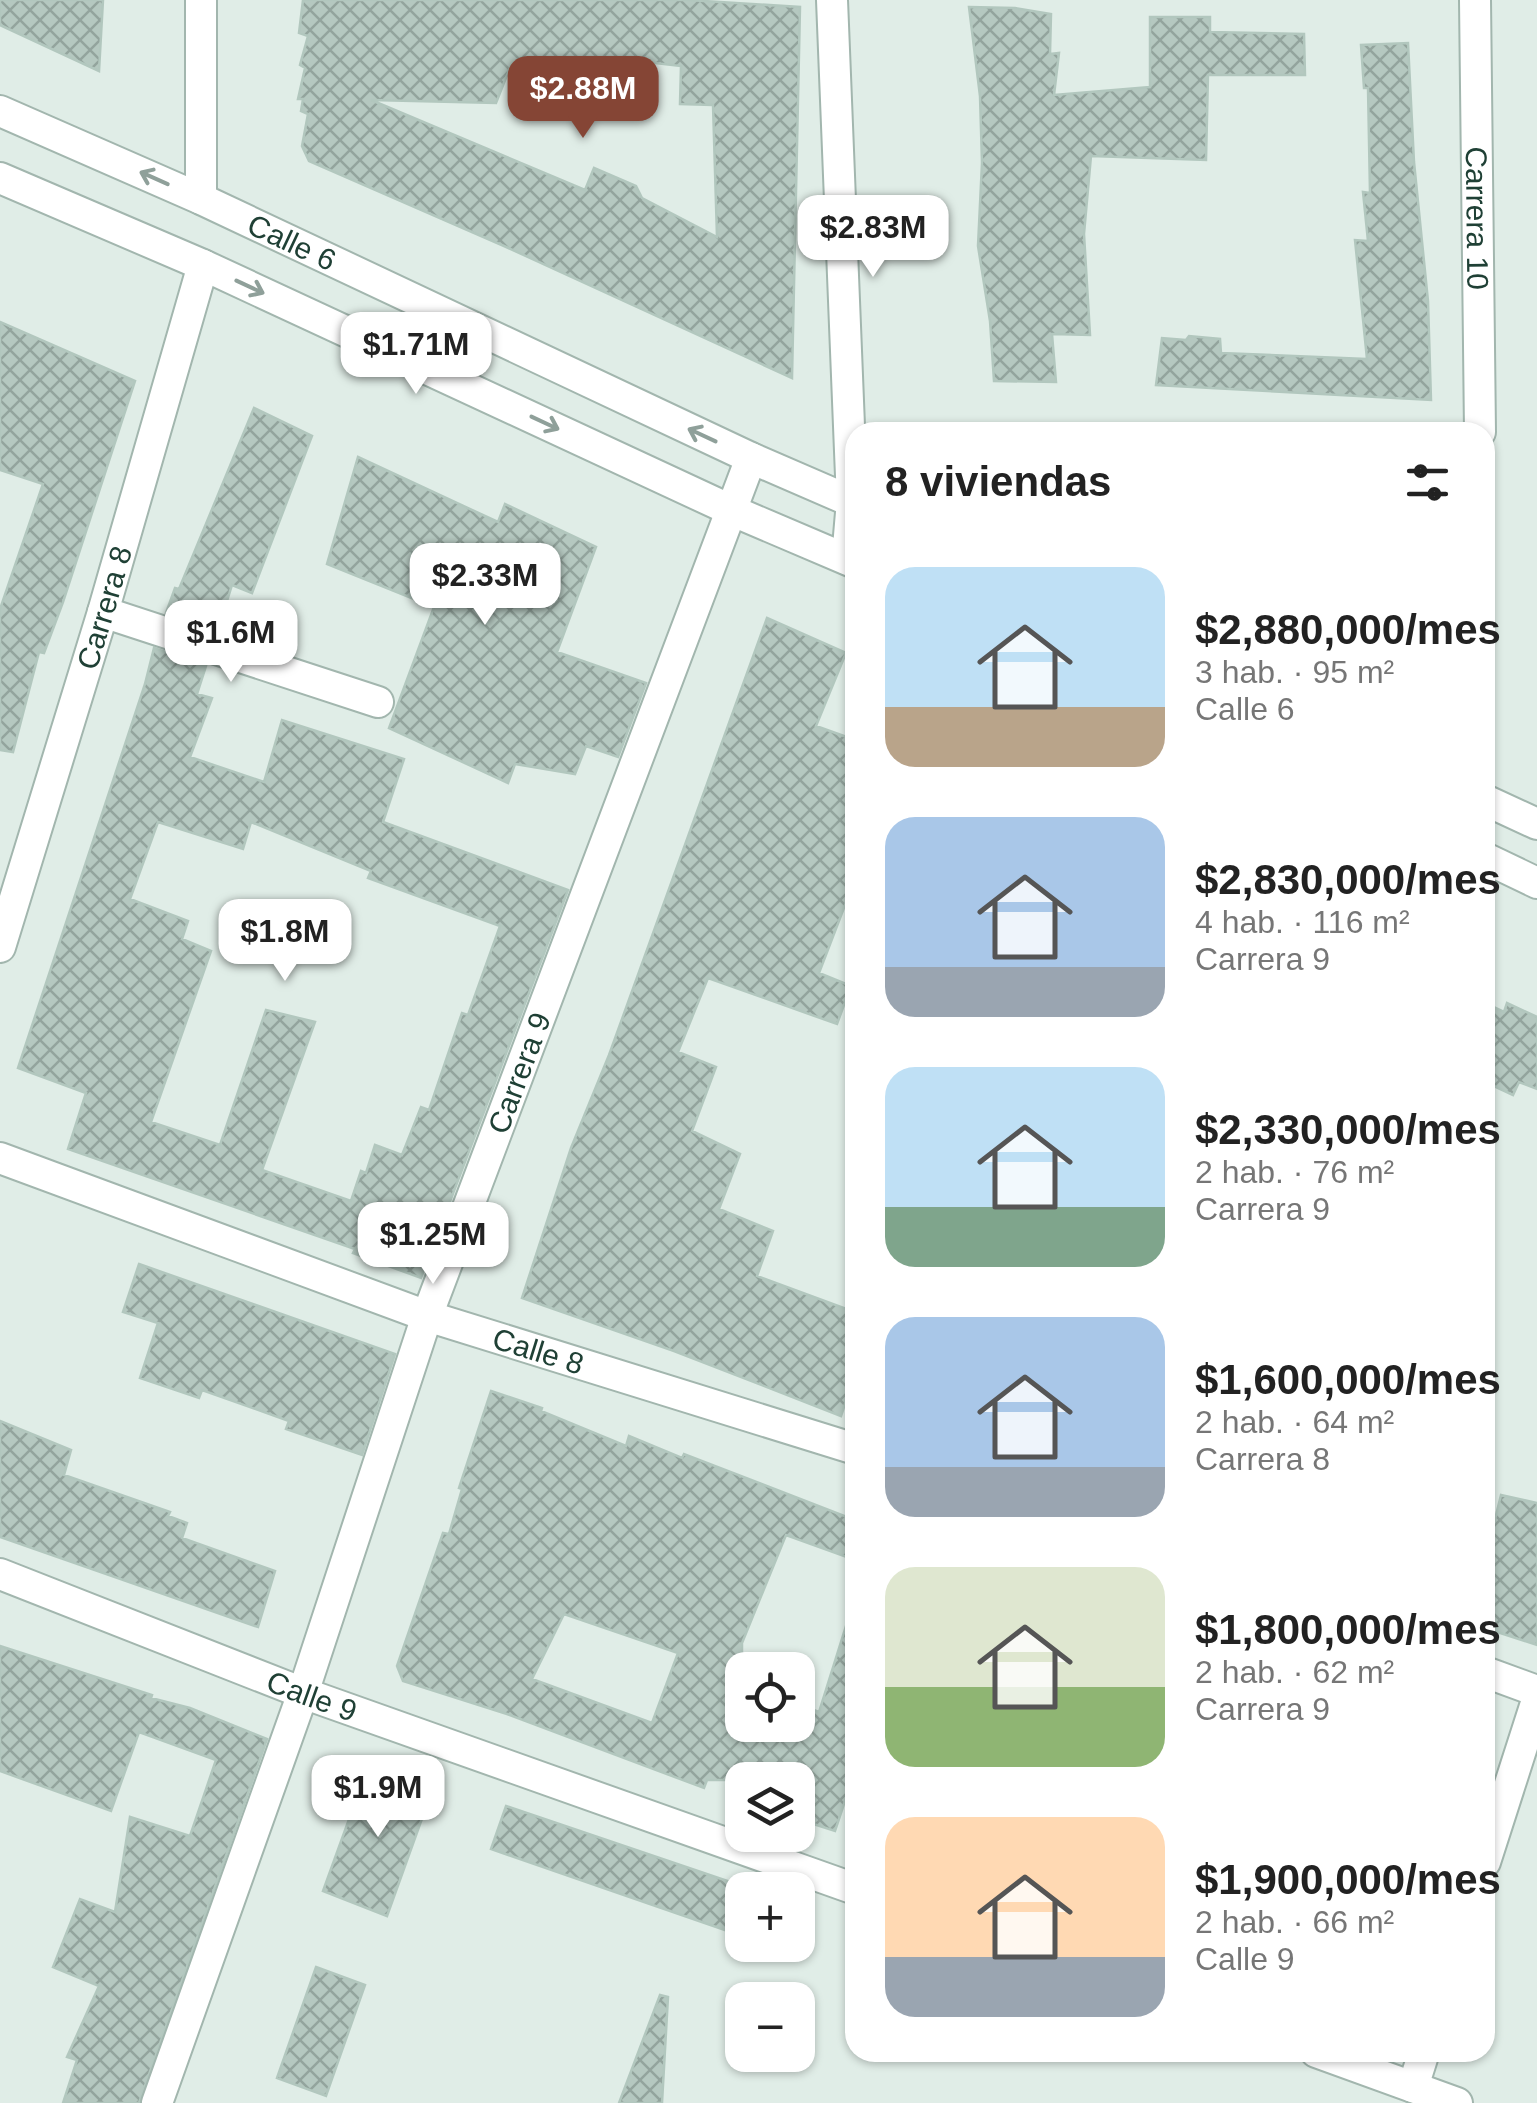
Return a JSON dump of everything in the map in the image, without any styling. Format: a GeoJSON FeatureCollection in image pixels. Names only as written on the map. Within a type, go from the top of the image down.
{"type":"FeatureCollection","features":[{"type":"Feature","properties":{"kind":"street"},"geometry":{"type":"LineString","coordinates":[[201,0],[201,198]]}},
{"type":"Feature","properties":{"kind":"street"},"geometry":{"type":"LineString","coordinates":[[832,0],[850,422]]}},
{"type":"Feature","properties":{"kind":"street","name":"Carrera 10"},"geometry":{"type":"LineString","coordinates":[[1474,0],[1480,422]]}},
{"type":"Feature","properties":{"kind":"street","name":"Calle 6"},"geometry":{"type":"LineString","coordinates":[[0,111],[201,198],[750,458],[845,499]]}},
{"type":"Feature","properties":{"kind":"street","name":"Calle 6"},"geometry":{"type":"LineString","coordinates":[[0,178],[203,265],[733,511],[845,558]]}},
{"type":"Feature","properties":{"kind":"street","name":"Carrera 8"},"geometry":{"type":"LineString","coordinates":[[0,947],[103,612],[203,265]]}},
{"type":"Feature","properties":{"kind":"street","name":"Carrera 9"},"geometry":{"type":"LineString","coordinates":[[157,2103],[303,1692],[427,1316],[750,458]]}},
{"type":"Feature","properties":{"kind":"street"},"geometry":{"type":"LineString","coordinates":[[103,612],[378,702]]}},
{"type":"Feature","properties":{"kind":"street"},"geometry":{"type":"LineString","coordinates":[[1495,805],[1537,824]]}},
{"type":"Feature","properties":{"kind":"street"},"geometry":{"type":"LineString","coordinates":[[1495,863],[1537,883]]}},
{"type":"Feature","properties":{"kind":"street","name":"Calle 8"},"geometry":{"type":"LineString","coordinates":[[0,1158],[427,1316],[845,1447]]}},
{"type":"Feature","properties":{"kind":"street","name":"Calle 9"},"geometry":{"type":"LineString","coordinates":[[0,1574],[303,1692],[845,1884]]}},
{"type":"Feature","properties":{"kind":"street"},"geometry":{"type":"LineString","coordinates":[[1495,1676],[1537,1691]]}},
{"type":"Feature","properties":{"kind":"street"},"geometry":{"type":"LineString","coordinates":[[1495,1831],[1537,1700]]}},
{"type":"Feature","properties":{"kind":"street"},"geometry":{"type":"LineString","coordinates":[[1344,2062],[1457,2103]]}},
{"type":"Feature","properties":{"kind":"street"},"geometry":{"type":"LineString","coordinates":[[1413,2087],[1421,2062]]}},
{"type":"Feature","properties":{"kind":"building"},"geometry":{"type":"Polygon","coordinates":[[[0,0],[103,0],[99,71],[0,25],[0,0]]]}},
{"type":"Feature","properties":{"kind":"building"},"geometry":{"type":"Polygon","coordinates":[[[303,0],[688,0],[800,7],[792,378],[309,161],[302,146],[308,114],[301,111],[303,99],[298,99],[305,68],[300,65],[308,36],[299,33],[303,0]],[[603,57],[602,74],[513,60],[496,103],[371,100],[585,190],[594,168],[636,186],[642,198],[717,237],[713,105],[680,104],[681,66],[603,57]]]}},
{"type":"Feature","properties":{"kind":"building"},"geometry":{"type":"Polygon","coordinates":[[[969,7],[1051,14],[1050,54],[1059,53],[1054,95],[1150,87],[1150,17],[1210,17],[1210,32],[1304,34],[1305,75],[1208,75],[1206,160],[1091,156],[1084,234],[1090,335],[1052,334],[1056,382],[994,381],[990,321],[978,246],[980,96],[969,7]]]}},
{"type":"Feature","properties":{"kind":"building"},"geometry":{"type":"Polygon","coordinates":[[[1408,43],[1414,162],[1428,301],[1431,400],[1156,385],[1162,338],[1220,339],[1221,353],[1367,359],[1355,240],[1368,241],[1363,192],[1370,193],[1368,88],[1364,88],[1361,45],[1408,43]]]}},
{"type":"Feature","properties":{"kind":"building"},"geometry":{"type":"Polygon","coordinates":[[[0,322],[135,381],[63,602],[44,653],[39,652],[13,752],[0,750],[0,609],[43,484],[0,470],[0,322]]]}},
{"type":"Feature","properties":{"kind":"building"},"geometry":{"type":"Polygon","coordinates":[[[254,408],[312,436],[252,593],[232,585],[218,630],[166,613],[254,408]]]}},
{"type":"Feature","properties":{"kind":"building"},"geometry":{"type":"Polygon","coordinates":[[[358,457],[498,522],[505,504],[596,547],[557,652],[646,683],[618,757],[586,746],[575,774],[515,764],[508,783],[389,728],[434,607],[327,564],[358,457]]]}},
{"type":"Feature","properties":{"kind":"building"},"geometry":{"type":"Polygon","coordinates":[[[767,618],[845,653],[816,726],[845,736],[845,905],[819,973],[845,984],[845,1002],[837,1024],[708,978],[678,1052],[716,1067],[692,1131],[740,1154],[719,1209],[773,1231],[757,1276],[845,1308],[845,1404],[841,1416],[674,1351],[522,1298],[571,1148],[609,1055],[767,618]]]}},
{"type":"Feature","properties":{"kind":"building"},"geometry":{"type":"Polygon","coordinates":[[[154,648],[206,666],[197,694],[212,698],[190,757],[264,782],[282,720],[404,759],[383,822],[568,890],[421,1278],[353,1253],[355,1249],[68,1149],[86,1093],[18,1068],[154,648]],[[158,822],[130,899],[188,921],[182,939],[211,951],[151,1122],[220,1145],[266,1010],[315,1022],[262,1170],[351,1201],[375,1145],[402,1155],[421,1107],[429,1110],[462,1013],[468,1015],[500,926],[368,878],[371,871],[251,822],[243,849],[158,822]]]}},
{"type":"Feature","properties":{"kind":"building"},"geometry":{"type":"Polygon","coordinates":[[[1507,1003],[1537,1017],[1537,1089],[1519,1082],[1513,1095],[1495,1087],[1495,1008],[1504,1012],[1507,1003]]]}},
{"type":"Feature","properties":{"kind":"building"},"geometry":{"type":"Polygon","coordinates":[[[139,1264],[395,1354],[362,1455],[286,1429],[289,1421],[202,1390],[199,1398],[140,1378],[158,1323],[123,1312],[139,1264]]]}},
{"type":"Feature","properties":{"kind":"building"},"geometry":{"type":"Polygon","coordinates":[[[491,1391],[542,1408],[541,1411],[626,1446],[629,1436],[845,1516],[845,1556],[786,1535],[742,1643],[742,1652],[725,1652],[725,1742],[815,1742],[815,1710],[819,1712],[845,1629],[845,1801],[835,1831],[815,1825],[815,1762],[725,1762],[725,1780],[707,1780],[704,1788],[507,1714],[403,1681],[397,1666],[443,1533],[449,1534],[462,1489],[459,1488],[491,1391]],[[564,1614],[532,1679],[652,1723],[678,1653],[564,1614]]]}},
{"type":"Feature","properties":{"kind":"building"},"geometry":{"type":"Polygon","coordinates":[[[0,1421],[71,1450],[64,1475],[170,1512],[168,1516],[187,1523],[182,1538],[275,1571],[258,1627],[0,1537],[0,1421]]]}},
{"type":"Feature","properties":{"kind":"building"},"geometry":{"type":"Polygon","coordinates":[[[1501,1495],[1537,1503],[1537,1645],[1495,1631],[1495,1519],[1501,1495]]]}},
{"type":"Feature","properties":{"kind":"building"},"geometry":{"type":"Polygon","coordinates":[[[0,1646],[190,1708],[267,1739],[139,2103],[63,2103],[77,2060],[67,2057],[99,1986],[53,1967],[80,1899],[115,1912],[130,1817],[190,1836],[216,1760],[139,1732],[111,1811],[0,1771],[0,1646]]]}},
{"type":"Feature","properties":{"kind":"building"},"geometry":{"type":"Polygon","coordinates":[[[369,1764],[433,1788],[387,1916],[323,1891],[369,1764]]]}},
{"type":"Feature","properties":{"kind":"building"},"geometry":{"type":"Polygon","coordinates":[[[506,1806],[725,1880],[725,1930],[491,1849],[506,1806]]]}},
{"type":"Feature","properties":{"kind":"building"},"geometry":{"type":"Polygon","coordinates":[[[316,1967],[365,1985],[326,2096],[277,2078],[316,1967]]]}},
{"type":"Feature","properties":{"kind":"building"},"geometry":{"type":"Polygon","coordinates":[[[660,1995],[668,1997],[662,2103],[619,2103],[660,1995]]]}}]}
